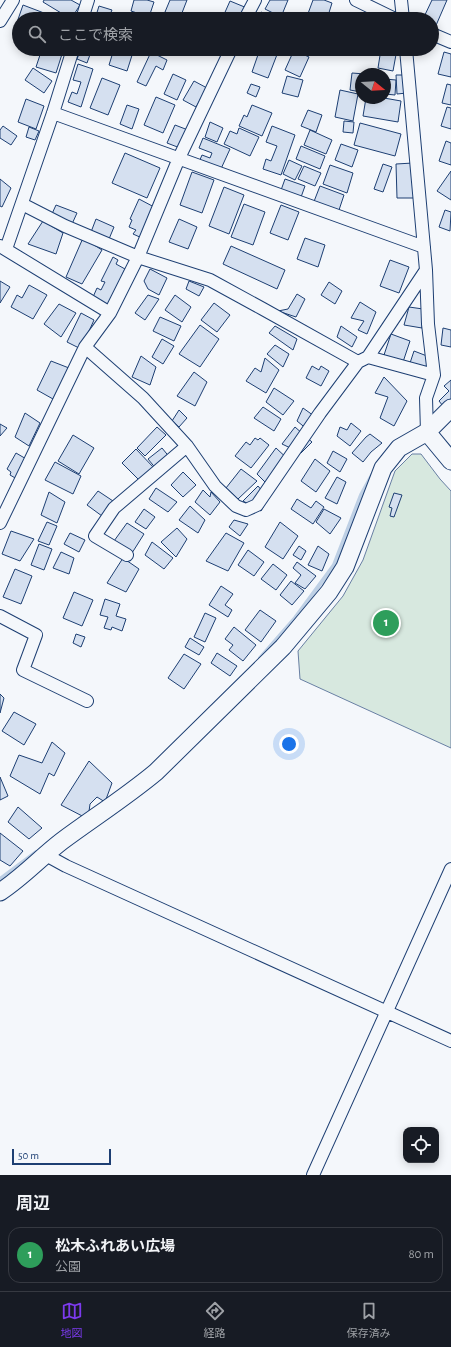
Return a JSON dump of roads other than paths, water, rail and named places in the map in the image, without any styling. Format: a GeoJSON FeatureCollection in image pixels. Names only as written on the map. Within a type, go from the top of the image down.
{"type":"FeatureCollection","features":[{"type":"Feature","properties":{"kind":"street"},"geometry":{"type":"LineString","coordinates":[[0,21],[13,0]]}},
{"type":"Feature","properties":{"kind":"street"},"geometry":{"type":"LineString","coordinates":[[84,12],[88,0]]}},
{"type":"Feature","properties":{"kind":"street"},"geometry":{"type":"LineString","coordinates":[[249,12],[255,0]]}},
{"type":"Feature","properties":{"kind":"street"},"geometry":{"type":"LineString","coordinates":[[356,0],[381,12]]}},
{"type":"Feature","properties":{"kind":"street"},"geometry":{"type":"LineString","coordinates":[[401,0],[402,12]]}},
{"type":"Feature","properties":{"kind":"street"},"geometry":{"type":"LineString","coordinates":[[439,37],[451,42]]}},
{"type":"Feature","properties":{"kind":"street"},"geometry":{"type":"LineString","coordinates":[[71,56],[22,204],[3,247],[110,313]]}},
{"type":"Feature","properties":{"kind":"street"},"geometry":{"type":"LineString","coordinates":[[0,523],[3,508],[85,347],[110,313],[138,257],[180,158],[228,56]]}},
{"type":"Feature","properties":{"kind":"street"},"geometry":{"type":"LineString","coordinates":[[407,56],[426,270],[428,324],[434,375],[426,398],[427,432],[451,461]]}},
{"type":"Feature","properties":{"kind":"street"},"geometry":{"type":"LineString","coordinates":[[53,113],[424,247]]}},
{"type":"Feature","properties":{"kind":"street"},"geometry":{"type":"LineString","coordinates":[[22,204],[65,226],[138,257],[210,280],[363,359],[434,375]]}},
{"type":"Feature","properties":{"kind":"street"},"geometry":{"type":"LineString","coordinates":[[85,347],[143,398],[187,446],[215,486],[236,506],[246,510],[257,505],[320,413],[363,359],[426,270]]}},
{"type":"Feature","properties":{"kind":"street"},"geometry":{"type":"LineString","coordinates":[[0,892],[12,884],[61,842],[133,791],[156,772],[283,647],[329,592],[345,567],[383,468],[399,448],[427,432],[451,408]]}},
{"type":"Feature","properties":{"kind":"street"},"geometry":{"type":"LineString","coordinates":[[127,555],[96,536],[114,508],[187,446]]}},
{"type":"Feature","properties":{"kind":"street"},"geometry":{"type":"LineString","coordinates":[[0,616],[36,635],[23,670],[87,701]]}},
{"type":"Feature","properties":{"kind":"street"},"geometry":{"type":"LineString","coordinates":[[46,855],[66,866],[451,1041]]}},
{"type":"Feature","properties":{"kind":"street"},"geometry":{"type":"LineString","coordinates":[[313,1175],[451,869]]}},
{"type":"Feature","properties":{"kind":"waterway"},"geometry":{"type":"LineString","coordinates":[[260,658],[295,618],[334,565],[361,495],[372,475]]}},
{"type":"Feature","properties":{"kind":"waterway"},"geometry":{"type":"LineString","coordinates":[[0,879],[36,852]]}},
{"type":"Feature","properties":{"kind":"place","name":"松木ふれあい広場"},"geometry":{"type":"Point","coordinates":[386,623]}}]}
